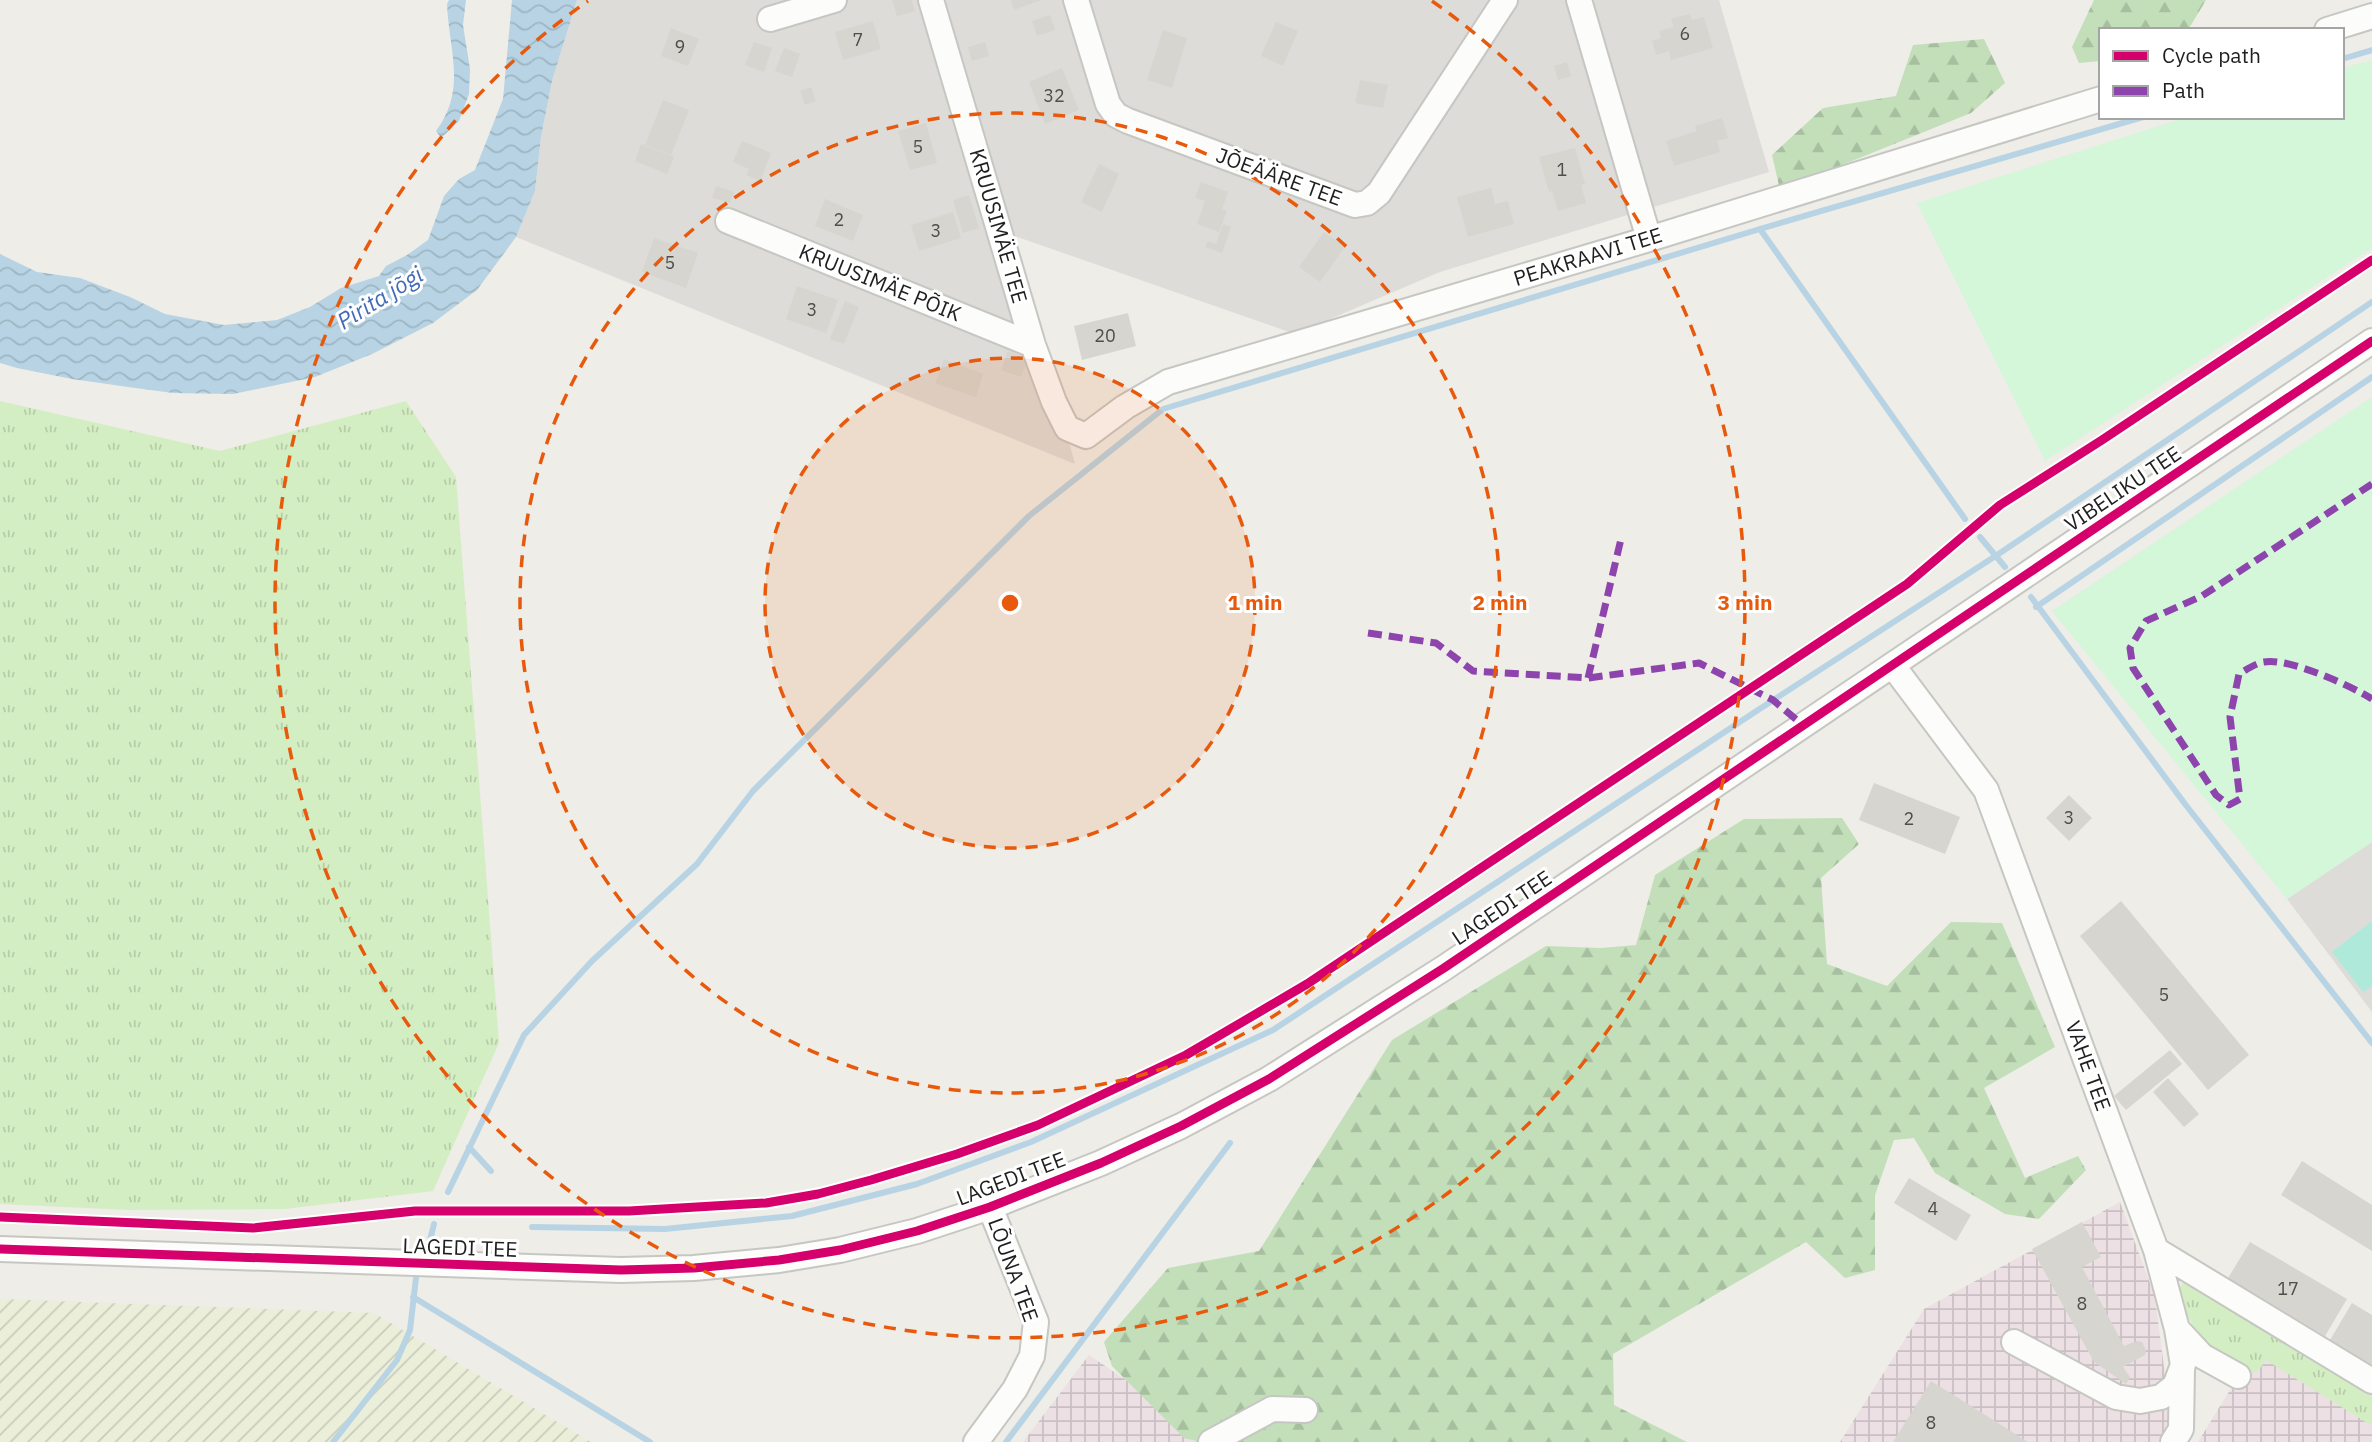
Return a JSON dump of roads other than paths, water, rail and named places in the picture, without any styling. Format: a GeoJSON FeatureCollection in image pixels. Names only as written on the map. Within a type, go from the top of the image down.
{"type":"FeatureCollection","features":[{"type":"Feature","properties":{"kind":"street"},"geometry":{"type":"LineString","coordinates":[[770,19],[834,0]]}},
{"type":"Feature","properties":{"kind":"street","name":"KRUUSIMÄE TEE"},"geometry":{"type":"LineString","coordinates":[[931,0],[1033,345],[1054,402],[1067,428],[1086,436]]}},
{"type":"Feature","properties":{"kind":"street","name":"JÕEÄÄRE TEE"},"geometry":{"type":"LineString","coordinates":[[1076,0],[1108,104],[1116,115],[1354,205],[1367,203],[1379,193],[1505,0]]}},
{"type":"Feature","properties":{"kind":"street"},"geometry":{"type":"LineString","coordinates":[[1579,0],[1649,239]]}},
{"type":"Feature","properties":{"kind":"street"},"geometry":{"type":"LineString","coordinates":[[2333,28],[2372,16]]}},
{"type":"Feature","properties":{"kind":"street","name":"PEAKRAAVI TEE"},"geometry":{"type":"LineString","coordinates":[[1086,436],[1125,407],[1168,383],[1649,239],[2099,100]]}},
{"type":"Feature","properties":{"kind":"street","name":"KRUUSIMÄE PÕIK"},"geometry":{"type":"LineString","coordinates":[[728,221],[1033,345]]}},
{"type":"Feature","properties":{"kind":"street","name":"VIBELIKU TEE"},"geometry":{"type":"LineString","coordinates":[[1894,666],[2372,341]]}},
{"type":"Feature","properties":{"kind":"street","name":"LAGEDI TEE"},"geometry":{"type":"LineString","coordinates":[[0,1249],[607,1270],[694,1268],[779,1260],[840,1250],[917,1231],[990,1207],[1101,1163],[1170,1132],[1269,1079],[1444,968],[1894,666]]}},
{"type":"Feature","properties":{"kind":"street","name":"VAHE TEE"},"geometry":{"type":"LineString","coordinates":[[1894,666],[1986,790],[2156,1250],[2177,1329],[2183,1365],[2180,1429],[2173,1442]]}},
{"type":"Feature","properties":{"kind":"street","name":"LÕUNA TEE"},"geometry":{"type":"LineString","coordinates":[[976,1442],[1015,1389],[1032,1356],[1036,1322],[990,1207]]}},
{"type":"Feature","properties":{"kind":"street"},"geometry":{"type":"LineString","coordinates":[[2156,1250],[2372,1381]]}},
{"type":"Feature","properties":{"kind":"street"},"geometry":{"type":"LineString","coordinates":[[2177,1329],[2202,1356],[2238,1376]]}},
{"type":"Feature","properties":{"kind":"street"},"geometry":{"type":"LineString","coordinates":[[2014,1342],[2116,1397],[2140,1401],[2161,1397],[2175,1386],[2183,1365]]}},
{"type":"Feature","properties":{"kind":"street"},"geometry":{"type":"LineString","coordinates":[[1211,1442],[1272,1409],[1305,1410]]}},
{"type":"Feature","properties":{"kind":"water"},"geometry":{"type":"Polygon","coordinates":[[[449,0],[466,0],[463,25],[470,69],[469,94],[459,121],[441,138],[436,131],[451,100],[454,85],[447,4],[449,0]]]}},
{"type":"Feature","properties":{"kind":"water","name":"Pirita jõgi"},"geometry":{"type":"Polygon","coordinates":[[[512,0],[577,0],[552,81],[541,137],[535,191],[516,237],[477,290],[433,323],[372,354],[315,377],[233,394],[173,393],[72,379],[0,363],[0,254],[37,272],[80,278],[165,314],[224,325],[277,320],[310,307],[341,288],[379,276],[386,266],[428,240],[444,196],[459,179],[475,170],[503,99],[512,0]]]}},
{"type":"Feature","properties":{"kind":"waterway"},"geometry":{"type":"LineString","coordinates":[[2344,58],[2372,50]]}},
{"type":"Feature","properties":{"kind":"waterway"},"geometry":{"type":"LineString","coordinates":[[448,1192],[524,1035],[592,961],[697,864],[753,791],[1029,516],[1163,409],[2136,119]]}},
{"type":"Feature","properties":{"kind":"waterway"},"geometry":{"type":"LineString","coordinates":[[1760,229],[1965,519]]}},
{"type":"Feature","properties":{"kind":"waterway"},"geometry":{"type":"LineString","coordinates":[[532,1227],[665,1229],[792,1216],[917,1184],[1031,1142],[1273,1030],[1997,555],[2372,302]]}},
{"type":"Feature","properties":{"kind":"waterway"},"geometry":{"type":"LineString","coordinates":[[2036,607],[2372,377]]}},
{"type":"Feature","properties":{"kind":"waterway"},"geometry":{"type":"LineString","coordinates":[[1980,537],[2005,567]]}},
{"type":"Feature","properties":{"kind":"waterway"},"geometry":{"type":"LineString","coordinates":[[2031,597],[2185,804],[2372,1043]]}},
{"type":"Feature","properties":{"kind":"waterway"},"geometry":{"type":"LineString","coordinates":[[1006,1442],[1230,1143]]}},
{"type":"Feature","properties":{"kind":"waterway"},"geometry":{"type":"LineString","coordinates":[[469,1147],[491,1171]]}},
{"type":"Feature","properties":{"kind":"waterway"},"geometry":{"type":"LineString","coordinates":[[430,1240],[434,1224]]}},
{"type":"Feature","properties":{"kind":"waterway"},"geometry":{"type":"LineString","coordinates":[[333,1442],[397,1360],[410,1330],[416,1278]]}},
{"type":"Feature","properties":{"kind":"waterway"},"geometry":{"type":"LineString","coordinates":[[413,1297],[650,1442]]}}]}
